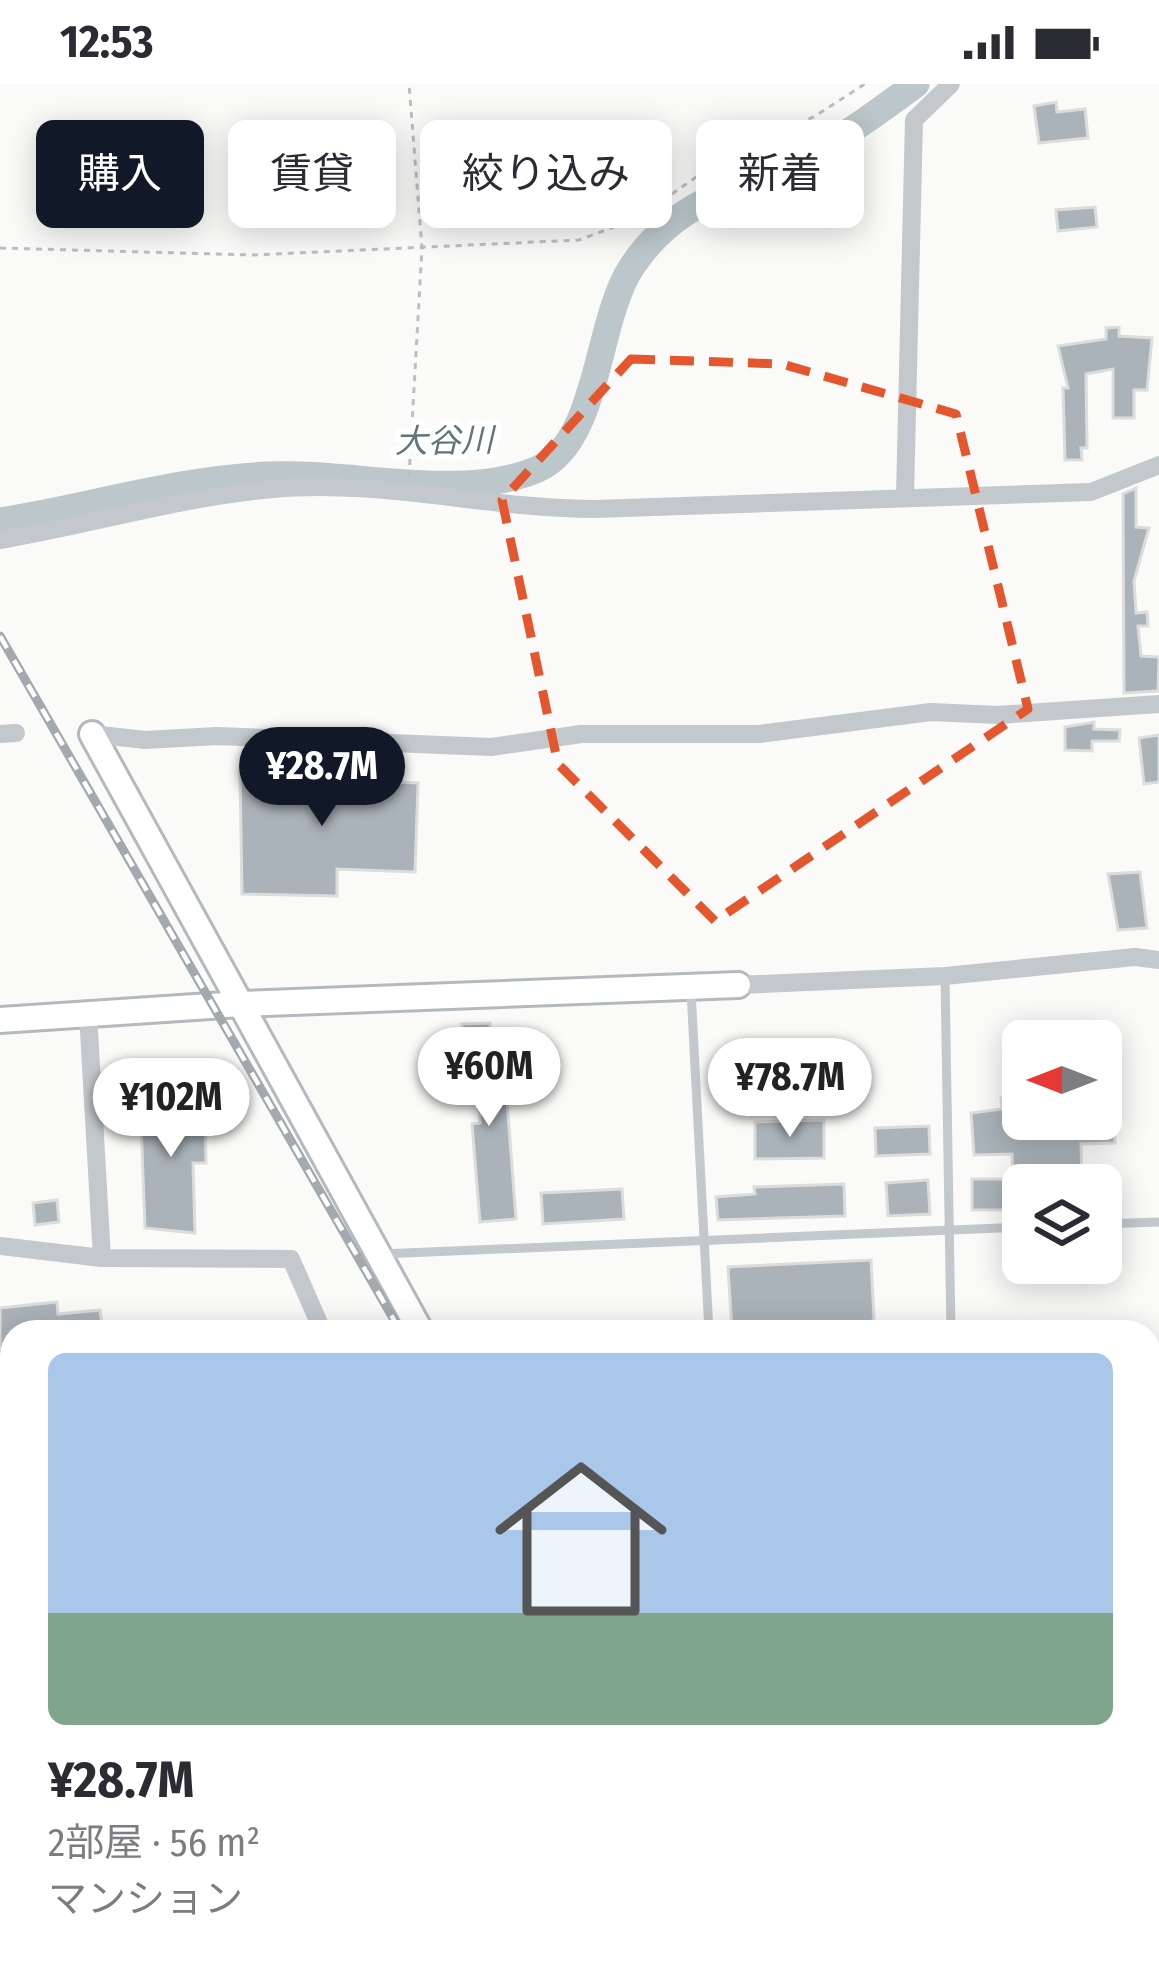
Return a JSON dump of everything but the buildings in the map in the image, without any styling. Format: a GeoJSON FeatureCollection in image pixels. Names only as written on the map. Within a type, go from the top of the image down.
{"type":"FeatureCollection","features":[{"type":"Feature","properties":{"kind":"street"},"geometry":{"type":"LineString","coordinates":[[905,496],[914,120],[950,84]]}},
{"type":"Feature","properties":{"kind":"street"},"geometry":{"type":"LineString","coordinates":[[0,540],[273,488],[408,490],[551,509],[1091,492],[1159,465]]}},
{"type":"Feature","properties":{"kind":"street"},"geometry":{"type":"LineString","coordinates":[[92,734],[145,740],[217,736],[491,747],[581,734],[759,734],[931,712],[998,715],[1159,704]]}},
{"type":"Feature","properties":{"kind":"street"},"geometry":{"type":"LineString","coordinates":[[92,734],[415,1320]]}},
{"type":"Feature","properties":{"kind":"street"},"geometry":{"type":"LineString","coordinates":[[0,1020],[240,1004],[945,976],[1135,957],[1159,961]]}},
{"type":"Feature","properties":{"kind":"street"},"geometry":{"type":"LineString","coordinates":[[88,1015],[102,1258]]}},
{"type":"Feature","properties":{"kind":"street"},"geometry":{"type":"LineString","coordinates":[[0,1246],[102,1258],[290,1259],[317,1320]]}},
{"type":"Feature","properties":{"kind":"lane"},"geometry":{"type":"LineString","coordinates":[[945,976],[950,1320]]}},
{"type":"Feature","properties":{"kind":"lane"},"geometry":{"type":"LineString","coordinates":[[691,986],[708,1320]]}},
{"type":"Feature","properties":{"kind":"lane"},"geometry":{"type":"LineString","coordinates":[[1122,1223],[1159,1222]]}},
{"type":"Feature","properties":{"kind":"lane"},"geometry":{"type":"LineString","coordinates":[[382,1254],[1002,1228]]}},
{"type":"Feature","properties":{"kind":"path"},"geometry":{"type":"LineString","coordinates":[[409,84],[422,248],[409,484]]}},
{"type":"Feature","properties":{"kind":"path"},"geometry":{"type":"LineString","coordinates":[[0,248],[253,255],[529,246],[614,230],[706,170],[815,116],[865,84]]}},
{"type":"Feature","properties":{"kind":"highlighted area"},"geometry":{"type":"Polygon","coordinates":[[[631,359],[782,364],[956,414],[1028,709],[715,921],[558,764],[502,500],[631,359]]]}},
{"type":"Feature","properties":{"kind":"waterway","name":"大谷川"},"geometry":{"type":"LineString","coordinates":[[0,521],[234,478],[300,475],[476,483],[538,469],[558,455],[573,434],[619,291],[650,243],[691,210],[811,155],[916,84]]}},
{"type":"Feature","properties":{"kind":"railway"},"geometry":{"type":"LineString","coordinates":[[0,636],[394,1320]]}}]}
